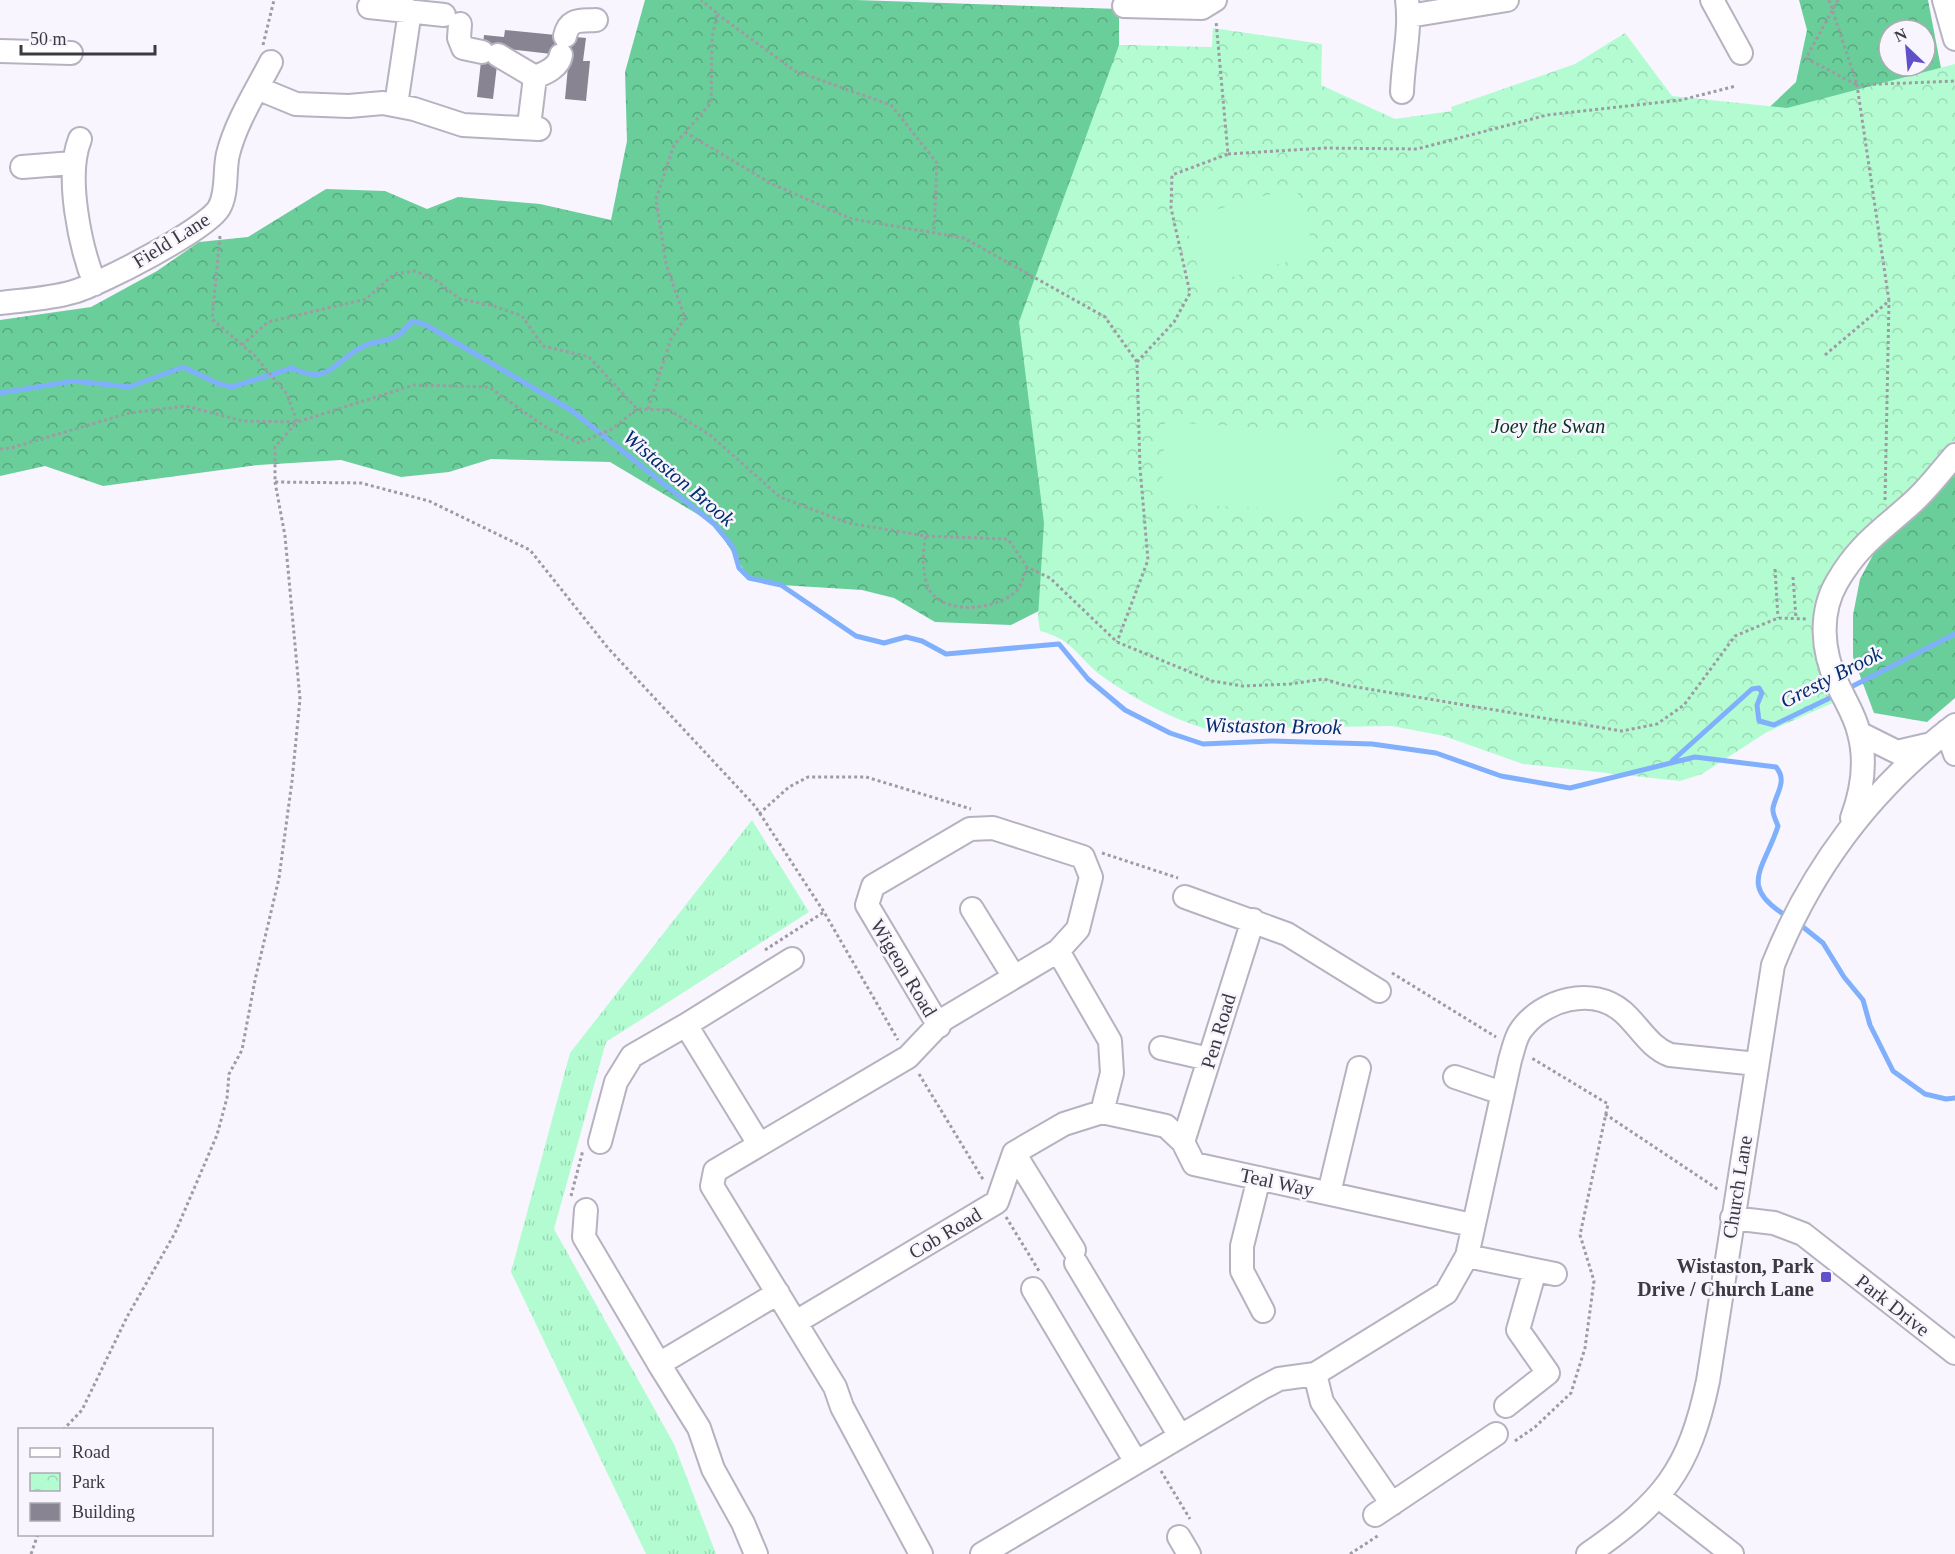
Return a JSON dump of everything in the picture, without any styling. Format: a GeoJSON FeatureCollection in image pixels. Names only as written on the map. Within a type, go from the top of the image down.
{"type":"FeatureCollection","features":[{"type":"Feature","properties":{"kind":"street"},"geometry":{"type":"LineString","coordinates":[[1402,92],[1403,52],[1408,8],[1507,0]]}},
{"type":"Feature","properties":{"kind":"street"},"geometry":{"type":"LineString","coordinates":[[1712,0],[1741,53]]}},
{"type":"Feature","properties":{"kind":"street"},"geometry":{"type":"LineString","coordinates":[[1944,0],[1955,39]]}},
{"type":"Feature","properties":{"kind":"street"},"geometry":{"type":"LineString","coordinates":[[1124,6],[1202,8],[1215,1]]}},
{"type":"Feature","properties":{"kind":"street"},"geometry":{"type":"LineString","coordinates":[[369,7],[410,11],[452,19],[464,48],[490,54],[535,77],[548,72],[560,61],[568,25],[574,21],[596,20]]}},
{"type":"Feature","properties":{"kind":"street"},"geometry":{"type":"LineString","coordinates":[[396,105],[410,11]]}},
{"type":"Feature","properties":{"kind":"street"},"geometry":{"type":"LineString","coordinates":[[0,51],[71,53]]}},
{"type":"Feature","properties":{"kind":"street","name":"Field Lane"},"geometry":{"type":"LineString","coordinates":[[0,303],[64,294],[95,284],[158,251],[219,210],[228,152],[271,62]]}},
{"type":"Feature","properties":{"kind":"street"},"geometry":{"type":"LineString","coordinates":[[257,88],[296,104],[396,105],[463,125],[534,128],[535,77]]}},
{"type":"Feature","properties":{"kind":"street"},"geometry":{"type":"LineString","coordinates":[[80,138],[73,155],[81,244],[95,284]]}},
{"type":"Feature","properties":{"kind":"street"},"geometry":{"type":"LineString","coordinates":[[22,167],[74,163]]}},
{"type":"Feature","properties":{"kind":"street"},"geometry":{"type":"LineString","coordinates":[[1847,831],[1862,785],[1859,733],[1835,680],[1824,643],[1824,618],[1836,584],[1870,537],[1914,502],[1955,455]]}},
{"type":"Feature","properties":{"kind":"street"},"geometry":{"type":"LineString","coordinates":[[1859,733],[1897,752],[1944,733]]}},
{"type":"Feature","properties":{"kind":"street"},"geometry":{"type":"LineString","coordinates":[[1944,733],[1955,754]]}},
{"type":"Feature","properties":{"kind":"street"},"geometry":{"type":"LineString","coordinates":[[1847,831],[1890,781],[1944,733]]}},
{"type":"Feature","properties":{"kind":"street","name":"Wigeon Road"},"geometry":{"type":"LineString","coordinates":[[939,1026],[867,905],[873,886],[970,829],[993,828],[1083,857],[1091,877],[1078,929],[1058,951]]}},
{"type":"Feature","properties":{"kind":"street","name":"Church Lane"},"geometry":{"type":"LineString","coordinates":[[1588,1554],[1617,1534],[1659,1497],[1685,1460],[1701,1417],[1773,964],[1802,902],[1847,831]]}},
{"type":"Feature","properties":{"kind":"street"},"geometry":{"type":"LineString","coordinates":[[1184,889],[1287,934],[1385,982]]}},
{"type":"Feature","properties":{"kind":"street"},"geometry":{"type":"LineString","coordinates":[[972,909],[1014,977]]}},
{"type":"Feature","properties":{"kind":"street","name":"Pen Road"},"geometry":{"type":"LineString","coordinates":[[1184,1142],[1253,920]]}},
{"type":"Feature","properties":{"kind":"street"},"geometry":{"type":"LineString","coordinates":[[921,1554],[842,1407],[835,1387],[712,1186],[714,1172],[720,1166],[908,1057],[944,1019],[1058,951],[1110,1041],[1112,1073],[1102,1112],[1064,1124],[1014,1153],[1180,1436]]}},
{"type":"Feature","properties":{"kind":"street"},"geometry":{"type":"LineString","coordinates":[[593,1143],[616,1082],[632,1056],[792,959]]}},
{"type":"Feature","properties":{"kind":"street"},"geometry":{"type":"LineString","coordinates":[[982,1554],[1279,1380],[1315,1374],[1446,1293],[1467,1256],[1502,1094],[1519,1032],[1534,1015],[1549,1005],[1567,999],[1589,999],[1622,1011],[1658,1050],[1670,1055],[1757,1064]]}},
{"type":"Feature","properties":{"kind":"street"},"geometry":{"type":"LineString","coordinates":[[686,1025],[759,1144]]}},
{"type":"Feature","properties":{"kind":"street"},"geometry":{"type":"LineString","coordinates":[[1161,1048],[1209,1059]]}},
{"type":"Feature","properties":{"kind":"street"},"geometry":{"type":"LineString","coordinates":[[1329,1194],[1359,1068]]}},
{"type":"Feature","properties":{"kind":"street"},"geometry":{"type":"LineString","coordinates":[[1455,1077],[1502,1094]]}},
{"type":"Feature","properties":{"kind":"street","name":"Teal Way"},"geometry":{"type":"LineString","coordinates":[[1102,1112],[1166,1126],[1184,1142],[1194,1164],[1472,1225]]}},
{"type":"Feature","properties":{"kind":"street","name":"Cob Road"},"geometry":{"type":"LineString","coordinates":[[796,1322],[997,1202],[1014,1153]]}},
{"type":"Feature","properties":{"kind":"street"},"geometry":{"type":"LineString","coordinates":[[1259,1178],[1242,1246],[1242,1270],[1263,1311]]}},
{"type":"Feature","properties":{"kind":"street"},"geometry":{"type":"LineString","coordinates":[[578,1204],[584,1237],[699,1428],[713,1469],[743,1523],[756,1554]]}},
{"type":"Feature","properties":{"kind":"street","name":"Park Drive"},"geometry":{"type":"LineString","coordinates":[[1734,1209],[1803,1234],[1955,1353]]}},
{"type":"Feature","properties":{"kind":"street"},"geometry":{"type":"LineString","coordinates":[[1467,1256],[1545,1272],[1518,1330],[1548,1373],[1506,1406]]}},
{"type":"Feature","properties":{"kind":"street"},"geometry":{"type":"LineString","coordinates":[[1039,1285],[1143,1458]]}},
{"type":"Feature","properties":{"kind":"street"},"geometry":{"type":"LineString","coordinates":[[659,1364],[778,1293]]}},
{"type":"Feature","properties":{"kind":"street"},"geometry":{"type":"LineString","coordinates":[[1315,1374],[1322,1402],[1382,1518],[1501,1440]]}},
{"type":"Feature","properties":{"kind":"street"},"geometry":{"type":"LineString","coordinates":[[1659,1497],[1732,1554]]}},
{"type":"Feature","properties":{"kind":"path"},"geometry":{"type":"LineString","coordinates":[[271,62],[262,48],[274,0]]}},
{"type":"Feature","properties":{"kind":"path"},"geometry":{"type":"LineString","coordinates":[[701,0],[795,71],[891,105],[938,163],[934,233]]}},
{"type":"Feature","properties":{"kind":"path"},"geometry":{"type":"LineString","coordinates":[[1829,0],[1857,85],[1889,301],[1884,525]]}},
{"type":"Feature","properties":{"kind":"path"},"geometry":{"type":"LineString","coordinates":[[1838,0],[1806,58],[1857,85],[1955,81]]}},
{"type":"Feature","properties":{"kind":"path"},"geometry":{"type":"LineString","coordinates":[[1215,1],[1228,154]]}},
{"type":"Feature","properties":{"kind":"path"},"geometry":{"type":"LineString","coordinates":[[648,409],[671,339],[685,318],[666,264],[656,199],[674,145],[711,103],[712,38],[717,13]]}},
{"type":"Feature","properties":{"kind":"path"},"geometry":{"type":"LineString","coordinates":[[1137,362],[1174,322],[1190,293],[1171,208],[1172,176],[1228,154],[1324,148],[1417,149],[1547,115],[1681,100],[1736,86]]}},
{"type":"Feature","properties":{"kind":"path"},"geometry":{"type":"LineString","coordinates":[[685,132],[770,183],[852,219],[964,238],[1105,316],[1137,362],[1140,468],[1148,560],[1117,642]]}},
{"type":"Feature","properties":{"kind":"path"},"geometry":{"type":"LineString","coordinates":[[219,210],[220,235],[212,319],[263,365],[279,384],[287,394],[297,422]]}},
{"type":"Feature","properties":{"kind":"path"},"geometry":{"type":"LineString","coordinates":[[242,345],[268,322],[366,300],[394,274],[415,271],[437,282],[460,299],[490,305],[522,316],[543,346],[589,357],[637,409]]}},
{"type":"Feature","properties":{"kind":"path"},"geometry":{"type":"LineString","coordinates":[[1825,356],[1889,301]]}},
{"type":"Feature","properties":{"kind":"path"},"geometry":{"type":"LineString","coordinates":[[0,449],[11,448],[129,413],[186,405],[243,421],[297,422],[414,385],[489,387],[564,437],[579,443],[612,429],[637,409],[669,410],[709,434],[780,496],[848,523],[926,536],[1008,539],[1027,567],[1050,578],[1117,642],[1212,681],[1255,686],[1324,679],[1344,685],[1622,731],[1657,724],[1684,705],[1736,636],[1778,618],[1824,618]]}},
{"type":"Feature","properties":{"kind":"path"},"geometry":{"type":"LineString","coordinates":[[65,1428],[82,1410],[128,1317],[175,1233],[217,1136],[229,1074],[242,1050],[255,980],[279,878],[300,699],[285,536],[275,482],[275,447],[297,422]]}},
{"type":"Feature","properties":{"kind":"path"},"geometry":{"type":"LineString","coordinates":[[275,482],[361,483],[429,501],[530,550],[608,648],[759,813],[825,912],[908,1057],[997,1202],[1039,1285]]}},
{"type":"Feature","properties":{"kind":"path"},"geometry":{"type":"LineString","coordinates":[[926,536],[922,552],[929,591],[949,606],[990,606],[1018,589],[1027,567]]}},
{"type":"Feature","properties":{"kind":"path"},"geometry":{"type":"LineString","coordinates":[[1775,569],[1778,618]]}},
{"type":"Feature","properties":{"kind":"path"},"geometry":{"type":"LineString","coordinates":[[1793,577],[1796,619]]}},
{"type":"Feature","properties":{"kind":"path"},"geometry":{"type":"LineString","coordinates":[[759,813],[789,787],[808,777],[866,777],[982,812]]}},
{"type":"Feature","properties":{"kind":"path"},"geometry":{"type":"LineString","coordinates":[[1094,850],[1184,889]]}},
{"type":"Feature","properties":{"kind":"path"},"geometry":{"type":"LineString","coordinates":[[757,955],[825,912]]}},
{"type":"Feature","properties":{"kind":"path"},"geometry":{"type":"LineString","coordinates":[[1385,982],[1514,1048],[1608,1104],[1580,1235],[1594,1281],[1581,1359],[1571,1393],[1535,1427],[1501,1440]]}},
{"type":"Feature","properties":{"kind":"path"},"geometry":{"type":"LineString","coordinates":[[1605,1114],[1734,1209]]}},
{"type":"Feature","properties":{"kind":"path"},"geometry":{"type":"LineString","coordinates":[[578,1204],[593,1143]]}},
{"type":"Feature","properties":{"kind":"path"},"geometry":{"type":"LineString","coordinates":[[1143,1458],[1187,1538]]}},
{"type":"Feature","properties":{"kind":"path"},"geometry":{"type":"LineString","coordinates":[[1350,1554],[1382,1518]]}},
{"type":"Feature","properties":{"kind":"path"},"geometry":{"type":"LineString","coordinates":[[31,1554],[37,1536]]}},
{"type":"Feature","properties":{"kind":"green space"},"geometry":{"type":"Polygon","coordinates":[[[645,0],[856,0],[1119,9],[1119,45],[1171,47],[1086,587],[1011,625],[935,622],[894,598],[862,590],[781,585],[749,578],[714,524],[610,462],[491,459],[449,472],[401,477],[341,460],[258,465],[103,486],[45,466],[0,476],[0,320],[91,307],[157,271],[199,242],[248,237],[326,189],[385,191],[427,209],[458,197],[540,204],[611,220],[627,141],[625,72],[645,0]]]}},
{"type":"Feature","properties":{"kind":"green space"},"geometry":{"type":"Polygon","coordinates":[[[1799,0],[1928,0],[1931,18],[1877,18],[1877,78],[1937,78],[1937,47],[1945,89],[1955,197],[1955,698],[1927,722],[1874,713],[1853,657],[1853,615],[1860,579],[1880,542],[1741,134],[1796,82],[1807,30],[1799,0]]]}},
{"type":"Feature","properties":{"kind":"green space","name":"Joey the Swan"},"geometry":{"type":"Polygon","coordinates":[[[1213,28],[1322,44],[1321,85],[1395,119],[1452,111],[1451,107],[1575,64],[1625,33],[1672,96],[1787,108],[1902,78],[1937,78],[1937,69],[1955,64],[1955,455],[1870,537],[1824,618],[1837,701],[1767,732],[1702,774],[1680,781],[1523,764],[1444,736],[1392,726],[1206,729],[1167,714],[1130,694],[1097,672],[1070,645],[1040,631],[1038,618],[1044,523],[1019,322],[1119,45],[1212,47],[1213,28]]]}},
{"type":"Feature","properties":{"kind":"green space"},"geometry":{"type":"Polygon","coordinates":[[[1296,187],[1315,254],[1203,285],[1184,219],[1296,187]]]}},
{"type":"Feature","properties":{"kind":"green space"},"geometry":{"type":"Polygon","coordinates":[[[1165,422],[1338,432],[1334,512],[1161,503],[1165,422]]]}},
{"type":"Feature","properties":{"kind":"green space"},"geometry":{"type":"Polygon","coordinates":[[[752,820],[809,912],[606,1042],[554,1229],[674,1444],[716,1554],[646,1554],[511,1272],[570,1053],[752,820]]]}},
{"type":"Feature","properties":{"kind":"building"},"geometry":{"type":"Polygon","coordinates":[[[505,30],[586,38],[583,61],[590,61],[586,101],[565,99],[569,56],[499,48],[493,99],[477,97],[484,35],[504,37],[505,30]]]}},
{"type":"Feature","properties":{"kind":"waterway","name":"Wistaston Brook"},"geometry":{"type":"LineString","coordinates":[[0,393],[74,381],[129,387],[183,367],[219,384],[232,387],[292,368],[314,375],[330,370],[362,347],[397,336],[414,321],[426,325],[571,410],[714,524],[733,547],[739,568],[749,578],[781,585],[856,636],[884,643],[906,637],[922,641],[946,654],[1059,644],[1088,679],[1125,710],[1170,733],[1203,744],[1272,741],[1372,744],[1436,753],[1501,776],[1570,788],[1695,757],[1776,767],[1781,777],[1773,810],[1778,826],[1758,877],[1763,897],[1790,918]]}},
{"type":"Feature","properties":{"kind":"waterway","name":"Gresty Brook"},"geometry":{"type":"LineString","coordinates":[[1847,689],[1955,634]]}},
{"type":"Feature","properties":{"kind":"waterway","name":"Gresty Brook"},"geometry":{"type":"LineString","coordinates":[[1672,761],[1752,689],[1759,688],[1762,693],[1757,705],[1759,721],[1774,725],[1836,695]]}},
{"type":"Feature","properties":{"kind":"waterway"},"geometry":{"type":"LineString","coordinates":[[1798,923],[1823,943],[1844,977],[1863,1000],[1870,1025],[1893,1071],[1925,1094],[1946,1099],[1955,1098]]}},
{"type":"Feature","properties":{"kind":"place","name":"Wistaston, Park Drive / Church Lane"},"geometry":{"type":"Point","coordinates":[1826,1277]}}]}
